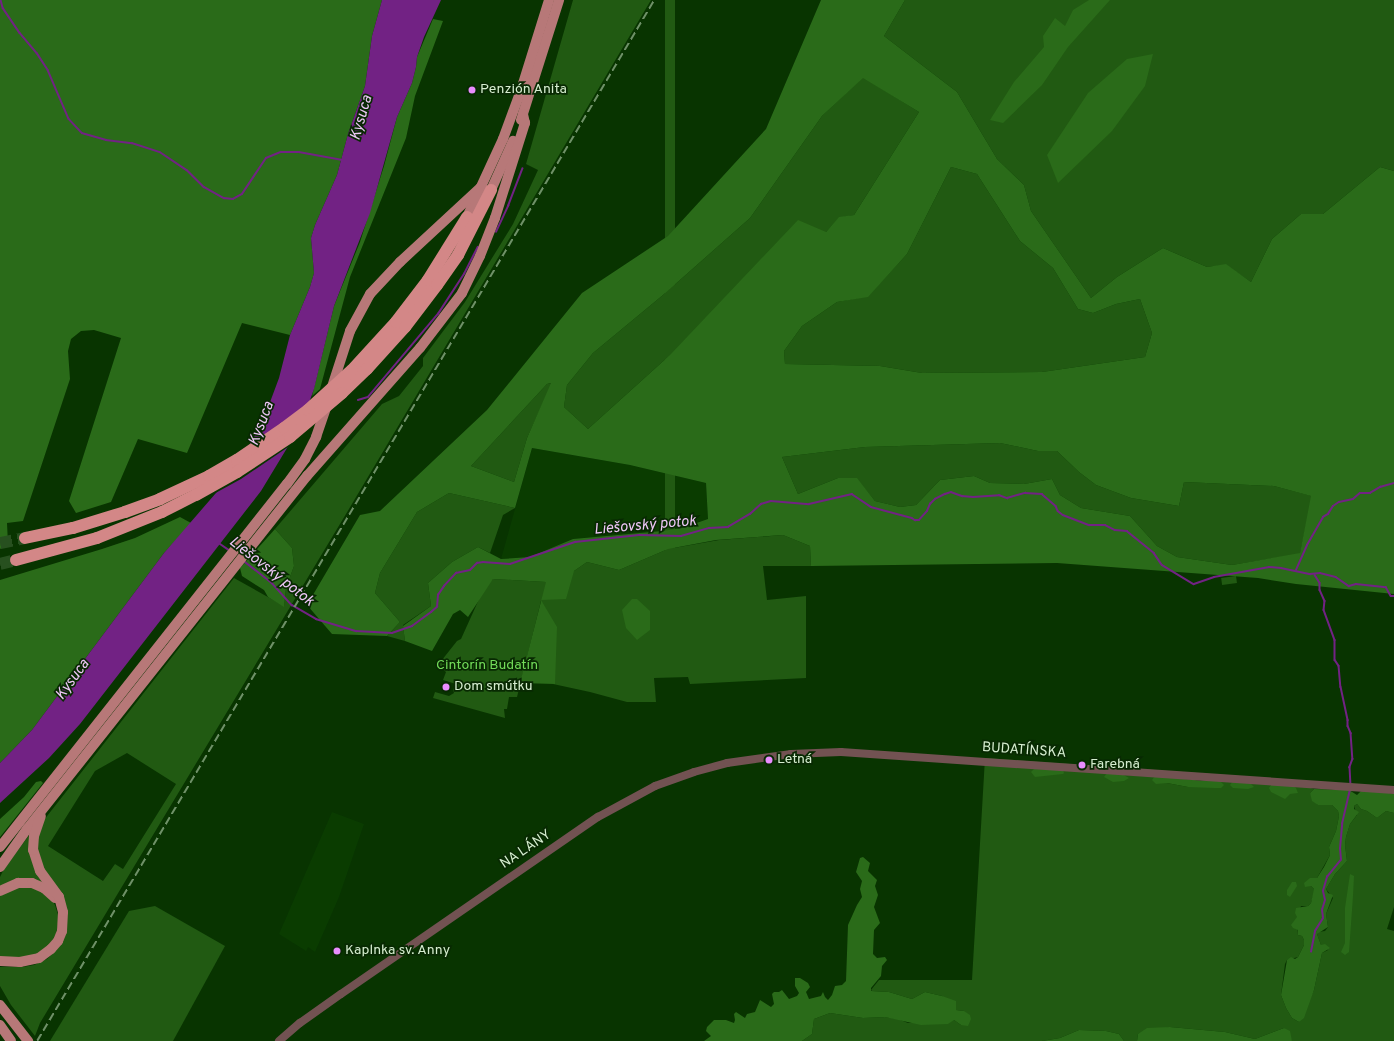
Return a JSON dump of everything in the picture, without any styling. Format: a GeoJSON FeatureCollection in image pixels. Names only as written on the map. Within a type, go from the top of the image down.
{"type":"FeatureCollection","features":[{"type":"Feature","properties":{"kind":"highway"},"geometry":{"type":"LineString","coordinates":[[16,560],[97,538],[181,504],[214,486],[290,437],[342,393],[367,369],[405,327],[458,255],[487,188]]}},
{"type":"Feature","properties":{"kind":"highway"},"geometry":{"type":"LineString","coordinates":[[25,538],[93,522],[136,508],[209,476],[237,460],[284,428],[352,370],[396,322],[428,280],[467,217]]}},
{"type":"Feature","properties":{"kind":"main road"},"geometry":{"type":"LineString","coordinates":[[0,867],[11,849],[237,555],[305,459],[322,421],[342,351],[350,331],[366,301],[383,279],[487,188],[521,90],[549,0]]}},
{"type":"Feature","properties":{"kind":"main road"},"geometry":{"type":"LineString","coordinates":[[467,217],[487,188],[523,114],[559,0]]}},
{"type":"Feature","properties":{"kind":"main road"},"geometry":{"type":"LineString","coordinates":[[0,847],[237,555],[420,348],[462,293],[480,256],[495,218],[525,123],[523,114]]}},
{"type":"Feature","properties":{"kind":"main road"},"geometry":{"type":"LineString","coordinates":[[0,961],[31,961],[47,953],[58,941],[62,931],[63,919],[56,892],[40,871],[34,857],[32,843],[43,808]]}},
{"type":"Feature","properties":{"kind":"main road"},"geometry":{"type":"LineString","coordinates":[[0,891],[18,883],[32,883],[50,892],[61,907]]}},
{"type":"Feature","properties":{"kind":"main road"},"geometry":{"type":"LineString","coordinates":[[0,1005],[25,1038]]}},
{"type":"Feature","properties":{"kind":"main road"},"geometry":{"type":"LineString","coordinates":[[0,1025],[10,1041]]}},
{"type":"Feature","properties":{"kind":"main road"},"geometry":{"type":"LineString","coordinates":[[0,1032],[10,1041]]}},
{"type":"Feature","properties":{"kind":"street","name":"BUDATÍNSKA"},"geometry":{"type":"LineString","coordinates":[[819,752],[899,756],[1394,790]]}},
{"type":"Feature","properties":{"kind":"street","name":"NA LÁNY"},"geometry":{"type":"LineString","coordinates":[[279,1041],[321,1008],[461,910],[590,822],[639,794],[683,775],[727,763],[768,756],[819,752]]}},
{"type":"Feature","properties":{"kind":"shaded area"},"geometry":{"type":"Polygon","coordinates":[[[0,0],[382,0],[372,36],[365,86],[348,134],[337,175],[315,225],[311,238],[314,273],[310,287],[290,335],[242,323],[187,453],[138,439],[111,502],[76,513],[69,501],[121,338],[94,330],[81,331],[71,339],[68,351],[70,379],[23,521],[7,523],[8,544],[0,549],[0,0]]]}},
{"type":"Feature","properties":{"kind":"shaded area"},"geometry":{"type":"Polygon","coordinates":[[[821,0],[905,0],[884,36],[957,92],[997,159],[1024,185],[1031,211],[1091,298],[1117,277],[1163,248],[1207,267],[1226,264],[1251,282],[1272,239],[1301,214],[1323,214],[1380,167],[1394,171],[1394,594],[1296,584],[1258,578],[1057,563],[811,566],[810,546],[783,535],[716,540],[668,549],[619,570],[587,562],[574,571],[566,599],[541,600],[546,582],[493,579],[468,617],[460,610],[453,614],[432,651],[405,641],[403,626],[431,606],[428,583],[452,562],[478,547],[501,559],[530,557],[573,539],[682,528],[708,519],[706,483],[630,465],[532,448],[515,508],[449,493],[417,512],[380,573],[375,593],[400,622],[387,636],[332,634],[307,605],[360,515],[380,511],[487,410],[582,293],[668,236],[766,129],[821,0]],[[863,78],[822,116],[750,218],[663,295],[593,353],[567,385],[564,407],[588,429],[670,355],[798,220],[826,232],[839,217],[854,215],[919,112],[863,78]],[[951,167],[907,254],[868,297],[837,302],[802,326],[784,351],[785,364],[880,366],[922,373],[1042,372],[1145,357],[1152,333],[1140,299],[1116,304],[1093,313],[1078,309],[1053,268],[1020,241],[977,174],[951,167]],[[551,383],[547,384],[471,466],[514,482],[527,438],[551,383]],[[1000,443],[865,447],[782,457],[798,494],[838,478],[857,478],[875,501],[900,507],[916,505],[940,480],[974,476],[990,483],[1024,484],[1052,479],[1060,495],[1081,508],[1130,516],[1157,546],[1177,557],[1232,565],[1300,553],[1311,496],[1274,486],[1184,482],[1179,506],[1131,498],[1096,485],[1079,472],[1057,451],[1038,451],[1000,443]]]}},
{"type":"Feature","properties":{"kind":"shaded area"},"geometry":{"type":"Polygon","coordinates":[[[1089,0],[1110,0],[1068,47],[1042,85],[1003,123],[990,120],[1014,82],[1044,47],[1043,36],[1055,18],[1065,26],[1073,10],[1089,0]]]}},
{"type":"Feature","properties":{"kind":"shaded area"},"geometry":{"type":"Polygon","coordinates":[[[433,19],[443,21],[415,96],[406,138],[350,277],[320,389],[312,396],[334,306],[360,242],[384,166],[397,117],[412,83],[417,57],[433,19]]]}},
{"type":"Feature","properties":{"kind":"shaded area"},"geometry":{"type":"Polygon","coordinates":[[[1153,54],[1145,86],[1112,131],[1058,183],[1047,155],[1088,93],[1127,59],[1153,54]]]}},
{"type":"Feature","properties":{"kind":"shaded area"},"geometry":{"type":"Polygon","coordinates":[[[532,448],[630,465],[706,483],[708,519],[682,528],[662,531],[573,539],[530,557],[501,559],[532,448]]]}},
{"type":"Feature","properties":{"kind":"shaded area"},"geometry":{"type":"Polygon","coordinates":[[[180,517],[191,523],[164,553],[32,730],[0,763],[0,580],[135,538],[180,517]]]}},
{"type":"Feature","properties":{"kind":"shaded area"},"geometry":{"type":"Polygon","coordinates":[[[275,529],[292,548],[294,566],[286,588],[284,607],[268,597],[264,590],[242,576],[240,568],[275,529]]]}},
{"type":"Feature","properties":{"kind":"shaded area"},"geometry":{"type":"Polygon","coordinates":[[[632,599],[637,599],[650,611],[650,630],[637,640],[626,628],[622,610],[632,599]]]}},
{"type":"Feature","properties":{"kind":"shaded area"},"geometry":{"type":"Polygon","coordinates":[[[541,600],[557,627],[555,684],[520,683],[541,600]]]}},
{"type":"Feature","properties":{"kind":"shaded area"},"geometry":{"type":"Polygon","coordinates":[[[1036,767],[1063,770],[1064,773],[1035,777],[1031,772],[1036,767]]]}},
{"type":"Feature","properties":{"kind":"shaded area"},"geometry":{"type":"Polygon","coordinates":[[[1107,773],[1122,774],[1129,778],[1124,781],[1113,782],[1104,777],[1107,773]]]}},
{"type":"Feature","properties":{"kind":"shaded area"},"geometry":{"type":"Polygon","coordinates":[[[1155,776],[1204,781],[1220,781],[1224,785],[1221,788],[1215,788],[1188,787],[1167,783],[1156,784],[1152,780],[1155,776]]]}},
{"type":"Feature","properties":{"kind":"shaded area"},"geometry":{"type":"Polygon","coordinates":[[[41,781],[43,783],[0,837],[0,819],[24,797],[36,782],[41,781]]]}},
{"type":"Feature","properties":{"kind":"shaded area"},"geometry":{"type":"Polygon","coordinates":[[[1233,781],[1249,782],[1254,787],[1248,789],[1233,788],[1230,785],[1233,781]]]}},
{"type":"Feature","properties":{"kind":"shaded area"},"geometry":{"type":"Polygon","coordinates":[[[1271,785],[1293,786],[1296,788],[1298,793],[1290,794],[1285,799],[1271,792],[1269,788],[1271,785]]]}},
{"type":"Feature","properties":{"kind":"shaded area"},"geometry":{"type":"Polygon","coordinates":[[[1314,789],[1349,790],[1357,795],[1362,790],[1373,790],[1394,794],[1394,813],[1386,811],[1377,818],[1361,809],[1357,804],[1354,806],[1354,809],[1359,812],[1350,824],[1346,837],[1345,845],[1347,861],[1335,874],[1326,889],[1328,893],[1333,895],[1326,914],[1328,927],[1317,934],[1321,945],[1325,944],[1330,948],[1322,953],[1314,990],[1304,1018],[1299,1022],[1292,1018],[1281,995],[1287,960],[1291,957],[1295,959],[1298,957],[1304,945],[1302,936],[1298,935],[1298,930],[1293,928],[1291,925],[1297,917],[1295,913],[1296,908],[1308,906],[1311,903],[1314,889],[1311,886],[1305,887],[1304,883],[1310,878],[1317,878],[1324,867],[1330,855],[1329,847],[1336,831],[1339,816],[1338,811],[1332,805],[1318,805],[1312,801],[1310,793],[1314,789]]]}},
{"type":"Feature","properties":{"kind":"shaded area"},"geometry":{"type":"Polygon","coordinates":[[[332,812],[364,824],[339,897],[315,952],[308,947],[306,951],[279,934],[332,812]]]}},
{"type":"Feature","properties":{"kind":"shaded area"},"geometry":{"type":"Polygon","coordinates":[[[863,857],[870,863],[868,871],[877,880],[875,886],[878,895],[874,907],[880,923],[874,930],[873,954],[877,958],[885,957],[887,960],[882,966],[881,976],[871,988],[871,991],[889,992],[912,999],[925,992],[956,1001],[956,1010],[964,1011],[970,1015],[971,1019],[968,1026],[961,1025],[954,1020],[948,1024],[921,1025],[885,1017],[863,1018],[830,1013],[814,1019],[812,1034],[802,1041],[704,1041],[711,1036],[706,1031],[707,1027],[714,1020],[726,1020],[734,1023],[734,1014],[736,1012],[745,1018],[747,1014],[755,1012],[760,1000],[771,1007],[774,1004],[772,994],[774,992],[779,992],[782,990],[789,999],[797,996],[799,993],[795,986],[795,978],[800,978],[808,983],[810,987],[806,992],[809,999],[821,996],[823,992],[828,1000],[832,995],[835,986],[842,985],[846,981],[848,925],[862,897],[860,889],[862,881],[856,872],[860,858],[863,857]]]}},
{"type":"Feature","properties":{"kind":"shaded area"},"geometry":{"type":"Polygon","coordinates":[[[1350,874],[1354,876],[1353,896],[1349,952],[1345,955],[1341,952],[1345,943],[1345,908],[1350,874]]]}},
{"type":"Feature","properties":{"kind":"shaded area"},"geometry":{"type":"Polygon","coordinates":[[[1292,882],[1296,882],[1297,886],[1290,897],[1287,895],[1287,890],[1292,882]]]}},
{"type":"Feature","properties":{"kind":"shaded area"},"geometry":{"type":"Polygon","coordinates":[[[1170,1027],[1225,1032],[1255,1039],[1284,1028],[1290,1031],[1292,1041],[1137,1041],[1138,1034],[1147,1028],[1170,1027]]]}},
{"type":"Feature","properties":{"kind":"shaded area"},"geometry":{"type":"Polygon","coordinates":[[[1079,1030],[1106,1031],[1119,1034],[1124,1041],[1042,1041],[1060,1038],[1079,1030]]]}},
{"type":"Feature","properties":{"kind":"green space"},"geometry":{"type":"Polygon","coordinates":[[[573,0],[651,0],[346,514],[40,1023],[35,1036],[11,1005],[0,986],[0,967],[23,967],[34,965],[47,959],[67,931],[67,908],[43,869],[36,854],[40,825],[234,578],[284,606],[286,588],[294,566],[292,548],[275,529],[382,404],[399,396],[423,366],[423,358],[465,302],[513,224],[538,170],[526,164],[573,0]],[[127,753],[95,771],[48,846],[103,881],[115,864],[123,869],[176,784],[127,753]]]}},
{"type":"Feature","properties":{"kind":"green space"},"geometry":{"type":"Polygon","coordinates":[[[665,0],[675,0],[675,599],[665,599],[665,0]]]}},
{"type":"Feature","properties":{"kind":"green space"},"geometry":{"type":"Polygon","coordinates":[[[905,0],[1394,0],[1394,171],[1380,167],[1323,214],[1301,214],[1272,239],[1251,282],[1226,265],[1207,267],[1163,248],[1117,277],[1091,298],[1031,211],[1024,185],[997,159],[957,92],[884,36],[905,0]]]}},
{"type":"Feature","properties":{"kind":"green space"},"geometry":{"type":"Polygon","coordinates":[[[863,77],[919,112],[854,215],[839,218],[826,232],[670,355],[588,429],[564,407],[567,385],[593,353],[663,295],[750,218],[822,116],[863,77]]]}},
{"type":"Feature","properties":{"kind":"green space"},"geometry":{"type":"Polygon","coordinates":[[[951,167],[977,174],[1020,241],[1053,268],[1078,309],[1093,313],[1116,304],[1140,299],[1152,333],[1145,357],[1042,372],[922,373],[880,366],[785,364],[784,351],[802,326],[837,302],[868,296],[907,254],[951,167]]]}},
{"type":"Feature","properties":{"kind":"green space"},"geometry":{"type":"Polygon","coordinates":[[[552,383],[527,438],[514,482],[471,466],[547,384],[552,383]]]}},
{"type":"Feature","properties":{"kind":"green space"},"geometry":{"type":"Polygon","coordinates":[[[1000,443],[1038,451],[1057,451],[1079,472],[1096,485],[1131,498],[1179,506],[1184,482],[1274,486],[1312,496],[1300,554],[1232,565],[1177,557],[1157,546],[1130,516],[1081,508],[1060,495],[1052,479],[1024,484],[990,483],[974,476],[940,480],[916,505],[900,507],[875,501],[856,478],[838,478],[798,494],[782,457],[865,447],[1000,443]]]}},
{"type":"Feature","properties":{"kind":"green space"},"geometry":{"type":"Polygon","coordinates":[[[449,493],[515,508],[503,515],[490,553],[478,547],[452,562],[428,583],[431,606],[403,625],[405,641],[387,636],[400,622],[375,593],[380,573],[417,512],[449,493]]]}},
{"type":"Feature","properties":{"kind":"green space","name":"Cintorín Budatín"},"geometry":{"type":"Polygon","coordinates":[[[783,535],[810,546],[811,566],[763,566],[767,600],[806,596],[806,678],[690,684],[688,677],[654,678],[656,702],[627,702],[553,684],[541,601],[517,697],[509,697],[507,709],[504,709],[505,718],[433,698],[435,692],[449,696],[454,693],[453,690],[456,684],[443,680],[446,672],[438,665],[457,641],[461,639],[485,586],[493,579],[546,582],[574,571],[587,562],[619,570],[668,549],[719,540],[783,535]]]}},
{"type":"Feature","properties":{"kind":"green space"},"geometry":{"type":"Polygon","coordinates":[[[1236,576],[1237,583],[1222,585],[1221,578],[1236,576]]]}},
{"type":"Feature","properties":{"kind":"green space"},"geometry":{"type":"Polygon","coordinates":[[[985,758],[1282,779],[1314,789],[1310,793],[1318,805],[1332,805],[1338,811],[1339,816],[1336,831],[1329,847],[1330,855],[1317,878],[1313,879],[1311,886],[1314,889],[1314,893],[1311,903],[1308,906],[1301,906],[1297,917],[1298,935],[1302,936],[1304,945],[1298,957],[1287,960],[1285,964],[1281,995],[1292,1018],[1299,1022],[1314,990],[1322,953],[1328,950],[1321,945],[1317,934],[1318,932],[1325,931],[1328,927],[1326,914],[1333,898],[1326,889],[1335,874],[1347,861],[1345,845],[1346,837],[1350,824],[1357,815],[1354,806],[1357,804],[1361,809],[1377,818],[1386,811],[1394,813],[1394,907],[1387,929],[1394,931],[1394,1041],[1292,1041],[1284,1028],[1255,1039],[1225,1032],[1170,1027],[1138,1034],[1137,1041],[1124,1041],[1119,1034],[1106,1031],[1079,1030],[1060,1038],[1042,1041],[802,1041],[812,1034],[814,1019],[830,1013],[863,1018],[885,1017],[898,1019],[908,1023],[954,1020],[961,1025],[964,1011],[956,1010],[942,996],[925,992],[912,999],[889,992],[871,990],[879,980],[972,980],[985,758]],[[1195,779],[1167,783],[1188,787],[1220,781],[1204,781],[1195,779]]]}},
{"type":"Feature","properties":{"kind":"green space"},"geometry":{"type":"Polygon","coordinates":[[[30,834],[48,886],[0,887],[0,877],[4,869],[30,834]]]}},
{"type":"Feature","properties":{"kind":"green space"},"geometry":{"type":"Polygon","coordinates":[[[32,885],[52,900],[55,905],[59,918],[56,935],[49,945],[39,953],[28,957],[0,958],[0,895],[7,890],[32,885]]]}},
{"type":"Feature","properties":{"kind":"green space"},"geometry":{"type":"Polygon","coordinates":[[[155,906],[225,946],[173,1041],[50,1041],[129,911],[155,906]]]}},
{"type":"Feature","properties":{"kind":"water","name":"Kysuca"},"geometry":{"type":"Polygon","coordinates":[[[382,0],[441,0],[424,37],[417,57],[412,83],[397,117],[370,213],[334,306],[314,389],[301,425],[261,491],[80,724],[49,758],[0,803],[0,763],[32,730],[164,553],[235,471],[263,421],[279,378],[290,335],[310,287],[314,273],[311,238],[315,225],[337,175],[348,134],[365,86],[372,36],[382,0]]]}},
{"type":"Feature","properties":{"kind":"pier"},"geometry":{"type":"Polygon","coordinates":[[[303,426],[291,445],[241,479],[210,496],[234,469],[303,426]]]}},
{"type":"Feature","properties":{"kind":"waterway"},"geometry":{"type":"LineString","coordinates":[[1,0],[3,8],[48,70],[69,119],[82,133],[106,140],[132,143],[160,152],[187,170],[204,187],[224,198],[233,199],[242,194],[266,158],[281,152],[299,152],[342,160]]}},
{"type":"Feature","properties":{"kind":"waterway"},"geometry":{"type":"LineString","coordinates":[[496,232],[522,169]]}},
{"type":"Feature","properties":{"kind":"waterway"},"geometry":{"type":"LineString","coordinates":[[358,400],[368,397],[438,314],[464,274],[478,247]]}},
{"type":"Feature","properties":{"kind":"waterway"},"geometry":{"type":"LineString","coordinates":[[1296,570],[1307,545],[1323,517],[1328,514],[1333,506],[1339,502],[1353,499],[1360,493],[1370,493],[1380,487],[1394,483]]}},
{"type":"Feature","properties":{"kind":"waterway","name":"Liešovský potok"},"geometry":{"type":"LineString","coordinates":[[244,561],[272,583],[292,605],[316,619],[356,631],[392,633],[412,626],[431,612],[437,607],[438,595],[456,573],[470,570],[477,563],[510,564],[575,542],[639,535],[681,536],[709,528],[728,527],[750,514],[761,504],[771,501],[809,504],[852,494],[871,507],[919,520],[935,499],[951,492],[962,496],[973,497],[999,495],[1007,498],[1025,493],[1042,494],[1056,506],[1058,511],[1063,515],[1089,525],[1105,525],[1115,530],[1127,531],[1154,553],[1162,565],[1194,584],[1214,577],[1269,567],[1310,574],[1320,573],[1336,577],[1349,586],[1356,584],[1386,587],[1391,596],[1394,596]]}},
{"type":"Feature","properties":{"kind":"waterway","name":"Liešovský potok"},"geometry":{"type":"LineString","coordinates":[[219,543],[229,550]]}},
{"type":"Feature","properties":{"kind":"waterway"},"geometry":{"type":"LineString","coordinates":[[1315,575],[1320,583],[1320,590],[1325,601],[1324,610],[1335,640],[1335,660],[1339,666],[1341,687],[1348,726],[1351,733],[1353,759],[1350,767],[1351,784]]}},
{"type":"Feature","properties":{"kind":"waterway"},"geometry":{"type":"LineString","coordinates":[[1311,952],[1315,931],[1323,918],[1322,910],[1325,900],[1323,891],[1327,877],[1341,860],[1340,849],[1342,824],[1350,790]]}},
{"type":"Feature","properties":{"kind":"tunnel"},"geometry":{"type":"LineString","coordinates":[[0,543],[25,538]]}},
{"type":"Feature","properties":{"kind":"tunnel"},"geometry":{"type":"LineString","coordinates":[[0,564],[16,560]]}},
{"type":"Feature","properties":{"kind":"railway"},"geometry":{"type":"LineString","coordinates":[[37,1041],[654,0]]}},
{"type":"Feature","properties":{"kind":"place","name":"Penzión Anita"},"geometry":{"type":"Point","coordinates":[472,90]}},
{"type":"Feature","properties":{"kind":"place","name":"Dom smútku"},"geometry":{"type":"Point","coordinates":[446,687]}},
{"type":"Feature","properties":{"kind":"place","name":"Letná"},"geometry":{"type":"Point","coordinates":[769,760]}},
{"type":"Feature","properties":{"kind":"place","name":"Farebná"},"geometry":{"type":"Point","coordinates":[1082,765]}},
{"type":"Feature","properties":{"kind":"place","name":"Kaplnka sv. Anny"},"geometry":{"type":"Point","coordinates":[337,951]}}]}
